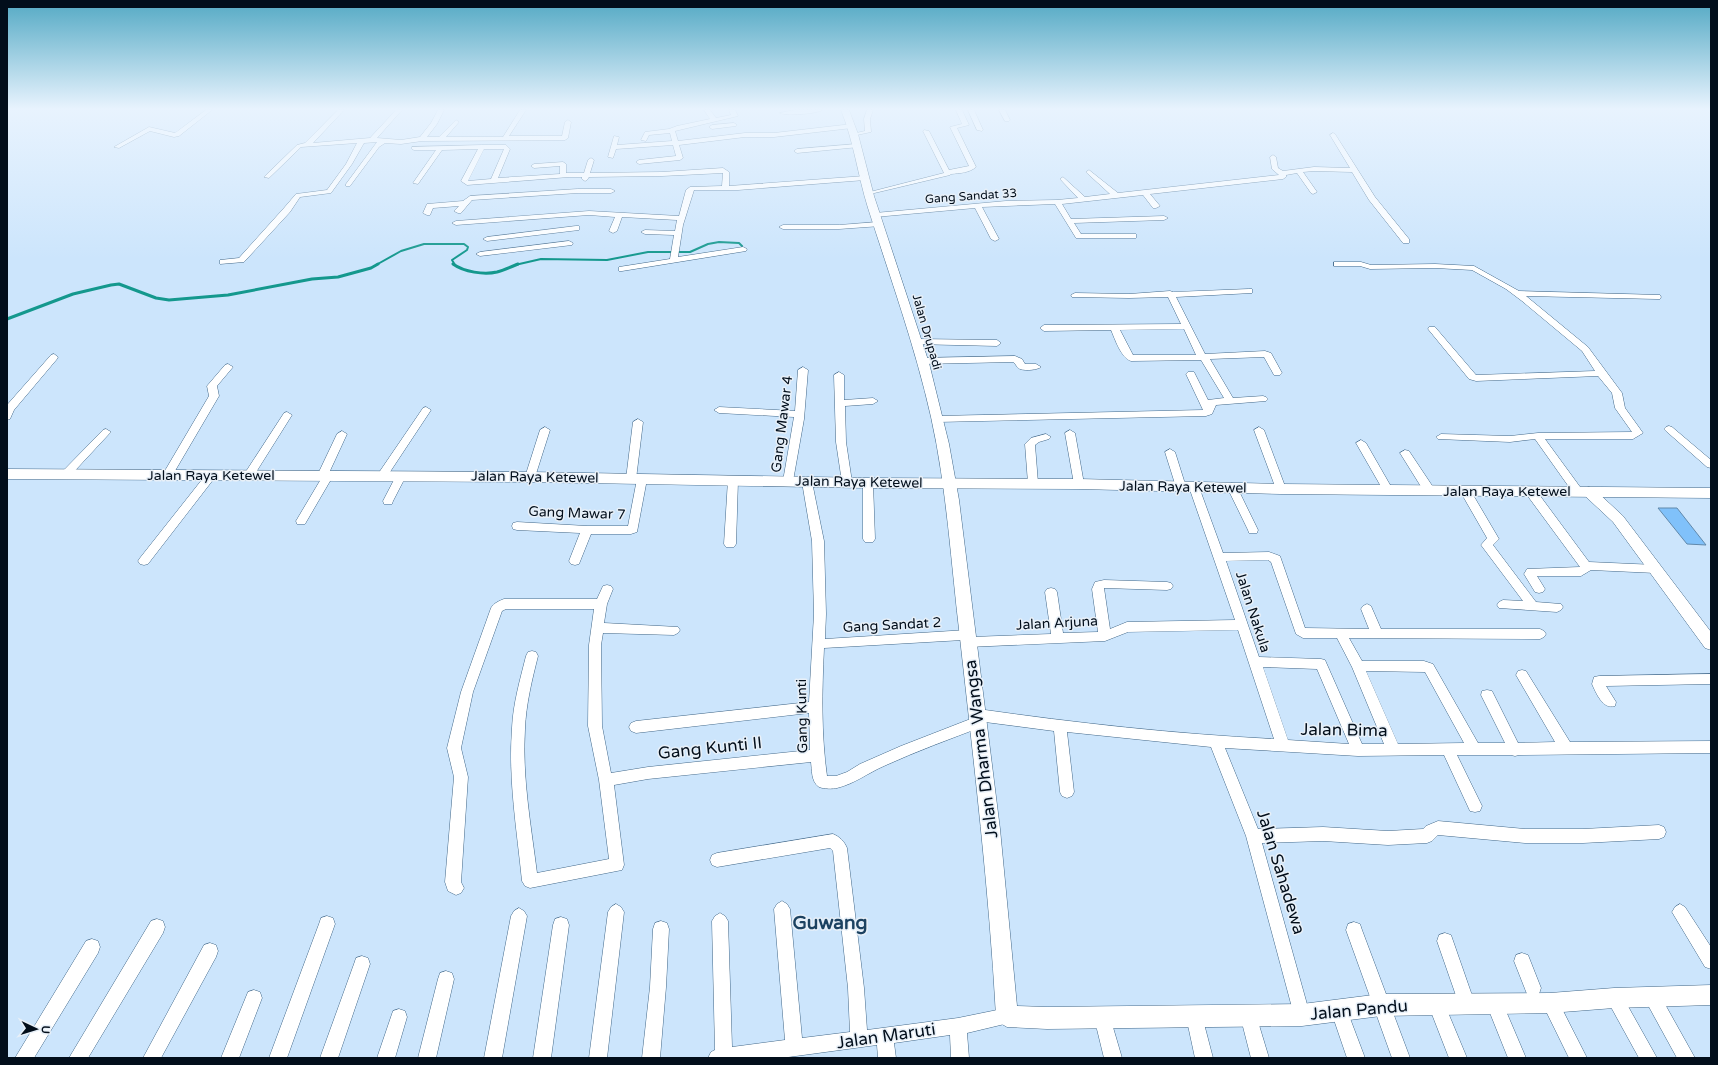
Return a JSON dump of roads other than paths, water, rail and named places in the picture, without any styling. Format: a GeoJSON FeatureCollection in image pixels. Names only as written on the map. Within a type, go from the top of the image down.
{"type":"FeatureCollection","features":[{"type":"Feature","properties":{"kind":"main road","name":"Jalan Raya Ketewel"},"geometry":{"type":"LineString","coordinates":[[8,475],[212,474],[530,477],[868,483],[1033,483],[1281,489],[1711,493]]}},
{"type":"Feature","properties":{"kind":"street"},"geometry":{"type":"LineString","coordinates":[[266,177],[284,160]]}},
{"type":"Feature","properties":{"kind":"street"},"geometry":{"type":"LineString","coordinates":[[223,262],[242,260],[287,210],[298,195],[329,192],[351,160]]}},
{"type":"Feature","properties":{"kind":"street"},"geometry":{"type":"LineString","coordinates":[[348,185],[367,160]]}},
{"type":"Feature","properties":{"kind":"street"},"geometry":{"type":"LineString","coordinates":[[416,183],[432,160]]}},
{"type":"Feature","properties":{"kind":"street"},"geometry":{"type":"LineString","coordinates":[[475,160],[464,181],[469,184],[563,175],[623,175],[724,170],[726,172],[725,188]]}},
{"type":"Feature","properties":{"kind":"street"},"geometry":{"type":"LineString","coordinates":[[494,181],[503,160]]}},
{"type":"Feature","properties":{"kind":"street"},"geometry":{"type":"LineString","coordinates":[[577,194],[588,174],[591,160]]}},
{"type":"Feature","properties":{"kind":"street"},"geometry":{"type":"LineString","coordinates":[[639,162],[663,160]]}},
{"type":"Feature","properties":{"kind":"street","name":"Jalan Drupadi"},"geometry":{"type":"LineString","coordinates":[[860,160],[868,191],[904,298],[922,361],[937,419],[949,483]]}},
{"type":"Feature","properties":{"kind":"street"},"geometry":{"type":"LineString","coordinates":[[941,160],[947,172]]}},
{"type":"Feature","properties":{"kind":"street"},"geometry":{"type":"LineString","coordinates":[[868,191],[946,175],[947,172],[966,170],[973,167],[969,160]]}},
{"type":"Feature","properties":{"kind":"street"},"geometry":{"type":"LineString","coordinates":[[1273,160],[1275,168],[1282,173],[1314,169],[1356,170]]}},
{"type":"Feature","properties":{"kind":"street"},"geometry":{"type":"LineString","coordinates":[[1349,160],[1372,198],[1406,241]]}},
{"type":"Feature","properties":{"kind":"street"},"geometry":{"type":"LineString","coordinates":[[534,166],[563,164],[563,175]]}},
{"type":"Feature","properties":{"kind":"street"},"geometry":{"type":"LineString","coordinates":[[623,164],[623,175]]}},
{"type":"Feature","properties":{"kind":"street"},"geometry":{"type":"LineString","coordinates":[[1299,171],[1312,192]]}},
{"type":"Feature","properties":{"kind":"street"},"geometry":{"type":"LineString","coordinates":[[1089,172],[1117,196]]}},
{"type":"Feature","properties":{"kind":"street","name":"Gang Sandat 33"},"geometry":{"type":"LineString","coordinates":[[783,227],[839,227],[877,220],[978,206],[1083,200],[1208,184],[1281,178],[1284,176],[1282,173]]}},
{"type":"Feature","properties":{"kind":"street"},"geometry":{"type":"LineString","coordinates":[[674,255],[678,232],[690,189],[865,178]]}},
{"type":"Feature","properties":{"kind":"street"},"geometry":{"type":"LineString","coordinates":[[1063,179],[1083,200]]}},
{"type":"Feature","properties":{"kind":"street"},"geometry":{"type":"LineString","coordinates":[[458,211],[470,198],[577,194],[611,191]]}},
{"type":"Feature","properties":{"kind":"street"},"geometry":{"type":"LineString","coordinates":[[1146,193],[1156,206]]}},
{"type":"Feature","properties":{"kind":"street"},"geometry":{"type":"LineString","coordinates":[[1057,202],[1078,236],[1133,236]]}},
{"type":"Feature","properties":{"kind":"street"},"geometry":{"type":"LineString","coordinates":[[426,213],[428,207],[431,206],[465,203]]}},
{"type":"Feature","properties":{"kind":"street"},"geometry":{"type":"LineString","coordinates":[[978,206],[995,239]]}},
{"type":"Feature","properties":{"kind":"street"},"geometry":{"type":"LineString","coordinates":[[456,223],[589,213],[682,218]]}},
{"type":"Feature","properties":{"kind":"street"},"geometry":{"type":"LineString","coordinates":[[613,231],[619,215]]}},
{"type":"Feature","properties":{"kind":"street"},"geometry":{"type":"LineString","coordinates":[[535,247],[538,216]]}},
{"type":"Feature","properties":{"kind":"street"},"geometry":{"type":"LineString","coordinates":[[1069,221],[1164,218]]}},
{"type":"Feature","properties":{"kind":"street"},"geometry":{"type":"LineString","coordinates":[[487,239],[576,228]]}},
{"type":"Feature","properties":{"kind":"street"},"geometry":{"type":"LineString","coordinates":[[644,232],[678,232]]}},
{"type":"Feature","properties":{"kind":"street"},"geometry":{"type":"LineString","coordinates":[[480,254],[570,243]]}},
{"type":"Feature","properties":{"kind":"street"},"geometry":{"type":"LineString","coordinates":[[622,269],[674,255],[743,249]]}},
{"type":"Feature","properties":{"kind":"street"},"geometry":{"type":"LineString","coordinates":[[1337,264],[1361,264],[1370,267],[1435,266],[1474,268],[1482,271],[1517,292],[1581,345],[1617,393],[1620,408],[1638,433],[1633,436],[1538,436],[1510,439],[1441,437]]}},
{"type":"Feature","properties":{"kind":"street"},"geometry":{"type":"LineString","coordinates":[[1075,295],[1129,296],[1170,293],[1249,291]]}},
{"type":"Feature","properties":{"kind":"street"},"geometry":{"type":"LineString","coordinates":[[1517,292],[1657,298]]}},
{"type":"Feature","properties":{"kind":"street"},"geometry":{"type":"LineString","coordinates":[[1170,293],[1203,357],[1230,400]]}},
{"type":"Feature","properties":{"kind":"street"},"geometry":{"type":"LineString","coordinates":[[1044,328],[1187,326]]}},
{"type":"Feature","properties":{"kind":"street"},"geometry":{"type":"LineString","coordinates":[[1114,327],[1131,358],[1267,354],[1277,373]]}},
{"type":"Feature","properties":{"kind":"street"},"geometry":{"type":"LineString","coordinates":[[1432,328],[1472,377],[1601,373]]}},
{"type":"Feature","properties":{"kind":"street"},"geometry":{"type":"LineString","coordinates":[[916,342],[997,343]]}},
{"type":"Feature","properties":{"kind":"street"},"geometry":{"type":"LineString","coordinates":[[8,412],[54,357]]}},
{"type":"Feature","properties":{"kind":"street"},"geometry":{"type":"LineString","coordinates":[[922,361],[1015,359],[1019,360],[1022,367],[1036,368]]}},
{"type":"Feature","properties":{"kind":"street"},"geometry":{"type":"LineString","coordinates":[[168,474],[214,396],[212,389],[213,384],[228,367]]}},
{"type":"Feature","properties":{"kind":"street","name":"Gang Mawar 4"},"geometry":{"type":"LineString","coordinates":[[788,481],[799,414],[802,370]]}},
{"type":"Feature","properties":{"kind":"street"},"geometry":{"type":"LineString","coordinates":[[1191,374],[1209,412]]}},
{"type":"Feature","properties":{"kind":"street"},"geometry":{"type":"LineString","coordinates":[[839,375],[841,442],[847,482]]}},
{"type":"Feature","properties":{"kind":"street"},"geometry":{"type":"LineString","coordinates":[[1209,412],[1212,402],[1262,399]]}},
{"type":"Feature","properties":{"kind":"street"},"geometry":{"type":"LineString","coordinates":[[839,403],[873,401]]}},
{"type":"Feature","properties":{"kind":"street"},"geometry":{"type":"LineString","coordinates":[[382,476],[426,410]]}},
{"type":"Feature","properties":{"kind":"street"},"geometry":{"type":"LineString","coordinates":[[719,410],[799,414]]}},
{"type":"Feature","properties":{"kind":"street"},"geometry":{"type":"LineString","coordinates":[[937,419],[1209,412]]}},
{"type":"Feature","properties":{"kind":"street"},"geometry":{"type":"LineString","coordinates":[[249,475],[287,415]]}},
{"type":"Feature","properties":{"kind":"street"},"geometry":{"type":"LineString","coordinates":[[637,479],[638,422]]}},
{"type":"Feature","properties":{"kind":"street"},"geometry":{"type":"LineString","coordinates":[[1669,429],[1711,465]]}},
{"type":"Feature","properties":{"kind":"street"},"geometry":{"type":"LineString","coordinates":[[530,477],[545,430]]}},
{"type":"Feature","properties":{"kind":"street"},"geometry":{"type":"LineString","coordinates":[[1259,430],[1281,489]]}},
{"type":"Feature","properties":{"kind":"street"},"geometry":{"type":"LineString","coordinates":[[66,474],[106,432]]}},
{"type":"Feature","properties":{"kind":"street"},"geometry":{"type":"LineString","coordinates":[[1070,433],[1079,484]]}},
{"type":"Feature","properties":{"kind":"street"},"geometry":{"type":"LineString","coordinates":[[301,520],[325,476],[342,434]]}},
{"type":"Feature","properties":{"kind":"street"},"geometry":{"type":"LineString","coordinates":[[1538,436],[1584,491],[1618,519],[1710,642]]}},
{"type":"Feature","properties":{"kind":"street"},"geometry":{"type":"LineString","coordinates":[[1033,483],[1030,444],[1035,440],[1046,437]]}},
{"type":"Feature","properties":{"kind":"street"},"geometry":{"type":"LineString","coordinates":[[1361,443],[1388,490]]}},
{"type":"Feature","properties":{"kind":"street","name":"Jalan Nakula"},"geometry":{"type":"LineString","coordinates":[[1170,452],[1219,557],[1282,746]]}},
{"type":"Feature","properties":{"kind":"street"},"geometry":{"type":"LineString","coordinates":[[1405,453],[1429,490]]}},
{"type":"Feature","properties":{"kind":"street"},"geometry":{"type":"LineString","coordinates":[[144,561],[212,474]]}},
{"type":"Feature","properties":{"kind":"street"},"geometry":{"type":"LineString","coordinates":[[388,501],[401,476]]}},
{"type":"Feature","properties":{"kind":"street","name":"Gang Mawar 7"},"geometry":{"type":"LineString","coordinates":[[517,526],[587,530],[633,529],[637,479]]}},
{"type":"Feature","properties":{"kind":"street"},"geometry":{"type":"LineString","coordinates":[[730,544],[733,480]]}},
{"type":"Feature","properties":{"kind":"street","name":"Gang Kunti"},"geometry":{"type":"LineString","coordinates":[[806,482],[818,542],[820,614],[815,707],[817,755],[820,778],[823,782],[836,782],[851,777],[865,768],[978,718]]}},
{"type":"Feature","properties":{"kind":"street"},"geometry":{"type":"LineString","coordinates":[[868,483],[869,539]]}},
{"type":"Feature","properties":{"kind":"street","name":"Jalan Dharma Wangsa"},"geometry":{"type":"LineString","coordinates":[[949,483],[995,869],[1007,1016]]}},
{"type":"Feature","properties":{"kind":"street"},"geometry":{"type":"LineString","coordinates":[[1232,487],[1253,530]]}},
{"type":"Feature","properties":{"kind":"street"},"geometry":{"type":"LineString","coordinates":[[1464,491],[1493,538],[1486,545],[1533,606]]}},
{"type":"Feature","properties":{"kind":"street"},"geometry":{"type":"LineString","coordinates":[[1605,491],[1613,503],[1618,519]]}},
{"type":"Feature","properties":{"kind":"street"},"geometry":{"type":"LineString","coordinates":[[1531,492],[1586,566]]}},
{"type":"Feature","properties":{"kind":"street"},"geometry":{"type":"LineString","coordinates":[[575,562],[587,530]]}},
{"type":"Feature","properties":{"kind":"street"},"geometry":{"type":"LineString","coordinates":[[1219,557],[1274,557],[1278,560],[1300,631],[1306,633],[1540,634]]}},
{"type":"Feature","properties":{"kind":"street"},"geometry":{"type":"LineString","coordinates":[[1586,566],[1656,569]]}},
{"type":"Feature","properties":{"kind":"street"},"geometry":{"type":"LineString","coordinates":[[1539,589],[1530,574],[1531,572],[1581,572],[1585,570],[1586,566]]}},
{"type":"Feature","properties":{"kind":"street"},"geometry":{"type":"LineString","coordinates":[[1105,636],[1098,589],[1099,585],[1167,586]]}},
{"type":"Feature","properties":{"kind":"street"},"geometry":{"type":"LineString","coordinates":[[532,656],[520,711],[518,740],[519,773],[530,880],[617,865],[606,780],[595,726],[595,645],[601,604],[607,589]]}},
{"type":"Feature","properties":{"kind":"street"},"geometry":{"type":"LineString","coordinates":[[1051,592],[1058,639]]}},
{"type":"Feature","properties":{"kind":"street"},"geometry":{"type":"LineString","coordinates":[[456,888],[453,886],[453,882],[461,777],[454,748],[467,692],[497,608],[504,604],[601,604]]}},
{"type":"Feature","properties":{"kind":"street"},"geometry":{"type":"LineString","coordinates":[[1503,605],[1557,607]]}},
{"type":"Feature","properties":{"kind":"street"},"geometry":{"type":"LineString","coordinates":[[1367,609],[1377,634]]}},
{"type":"Feature","properties":{"kind":"street","name":"Jalan Arjuna"},"geometry":{"type":"LineString","coordinates":[[968,639],[1058,639],[1105,636],[1127,627],[1242,625]]}},
{"type":"Feature","properties":{"kind":"street"},"geometry":{"type":"LineString","coordinates":[[597,628],[674,630]]}},
{"type":"Feature","properties":{"kind":"street"},"geometry":{"type":"LineString","coordinates":[[1340,633],[1358,666],[1393,749]]}},
{"type":"Feature","properties":{"kind":"street","name":"Gang Sandat 2"},"geometry":{"type":"LineString","coordinates":[[818,644],[968,639]]}},
{"type":"Feature","properties":{"kind":"street"},"geometry":{"type":"LineString","coordinates":[[1254,662],[1321,664],[1358,750]]}},
{"type":"Feature","properties":{"kind":"street"},"geometry":{"type":"LineString","coordinates":[[1358,666],[1428,667],[1432,671],[1475,750]]}},
{"type":"Feature","properties":{"kind":"street"},"geometry":{"type":"LineString","coordinates":[[1522,675],[1566,748]]}},
{"type":"Feature","properties":{"kind":"street"},"geometry":{"type":"LineString","coordinates":[[1610,702],[1598,684],[1599,681],[1711,679]]}},
{"type":"Feature","properties":{"kind":"street"},"geometry":{"type":"LineString","coordinates":[[1487,695],[1515,750]]}},
{"type":"Feature","properties":{"kind":"street"},"geometry":{"type":"LineString","coordinates":[[636,727],[815,707]]}},
{"type":"Feature","properties":{"kind":"street","name":"Jalan Bima"},"geometry":{"type":"LineString","coordinates":[[978,718],[1216,742],[1358,750],[1515,750],[1566,748],[1711,747]]}},
{"type":"Feature","properties":{"kind":"street"},"geometry":{"type":"LineString","coordinates":[[1060,726],[1067,792]]}},
{"type":"Feature","properties":{"kind":"street","name":"Jalan Sahadewa"},"geometry":{"type":"LineString","coordinates":[[1216,742],[1253,836],[1302,1015]]}},
{"type":"Feature","properties":{"kind":"street"},"geometry":{"type":"LineString","coordinates":[[1448,750],[1475,806]]}},
{"type":"Feature","properties":{"kind":"street","name":"Gang Kunti II"},"geometry":{"type":"LineString","coordinates":[[606,780],[648,773],[817,755]]}},
{"type":"Feature","properties":{"kind":"street"},"geometry":{"type":"LineString","coordinates":[[1253,836],[1324,834],[1388,838],[1427,836],[1431,831],[1438,828],[1526,836],[1583,836],[1659,832]]}},
{"type":"Feature","properties":{"kind":"street"},"geometry":{"type":"LineString","coordinates":[[717,860],[833,841],[840,848],[856,988],[859,1039]]}},
{"type":"Feature","properties":{"kind":"street"},"geometry":{"type":"LineString","coordinates":[[782,909],[794,1048]]}},
{"type":"Feature","properties":{"kind":"street"},"geometry":{"type":"LineString","coordinates":[[598,1058],[616,912]]}},
{"type":"Feature","properties":{"kind":"street"},"geometry":{"type":"LineString","coordinates":[[1680,912],[1711,961]]}},
{"type":"Feature","properties":{"kind":"street"},"geometry":{"type":"LineString","coordinates":[[493,1058],[519,916]]}},
{"type":"Feature","properties":{"kind":"street"},"geometry":{"type":"LineString","coordinates":[[720,921],[724,1058]]}},
{"type":"Feature","properties":{"kind":"street"},"geometry":{"type":"LineString","coordinates":[[278,1058],[327,924]]}},
{"type":"Feature","properties":{"kind":"street"},"geometry":{"type":"LineString","coordinates":[[542,1058],[561,925]]}},
{"type":"Feature","properties":{"kind":"street"},"geometry":{"type":"LineString","coordinates":[[78,1058],[157,927]]}},
{"type":"Feature","properties":{"kind":"street"},"geometry":{"type":"LineString","coordinates":[[651,1058],[658,987],[661,928]]}},
{"type":"Feature","properties":{"kind":"street"},"geometry":{"type":"LineString","coordinates":[[1354,930],[1401,1058]]}},
{"type":"Feature","properties":{"kind":"street"},"geometry":{"type":"LineString","coordinates":[[1445,941],[1467,1004]]}},
{"type":"Feature","properties":{"kind":"street"},"geometry":{"type":"LineString","coordinates":[[24,1058],[92,947]]}},
{"type":"Feature","properties":{"kind":"street"},"geometry":{"type":"LineString","coordinates":[[152,1058],[210,951]]}},
{"type":"Feature","properties":{"kind":"street"},"geometry":{"type":"LineString","coordinates":[[1522,961],[1533,988]]}},
{"type":"Feature","properties":{"kind":"street"},"geometry":{"type":"LineString","coordinates":[[330,1058],[362,964]]}},
{"type":"Feature","properties":{"kind":"street"},"geometry":{"type":"LineString","coordinates":[[427,1058],[446,979]]}},
{"type":"Feature","properties":{"kind":"street","name":"Jalan Pandu"},"geometry":{"type":"LineString","coordinates":[[1007,1016],[1048,1018],[1302,1015],[1381,1006],[1550,1003],[1651,996],[1711,995]]}},
{"type":"Feature","properties":{"kind":"street"},"geometry":{"type":"LineString","coordinates":[[1651,996],[1686,1058]]}},
{"type":"Feature","properties":{"kind":"street"},"geometry":{"type":"LineString","coordinates":[[230,1058],[254,998]]}},
{"type":"Feature","properties":{"kind":"street"},"geometry":{"type":"LineString","coordinates":[[1614,998],[1648,1058]]}},
{"type":"Feature","properties":{"kind":"street"},"geometry":{"type":"LineString","coordinates":[[1494,1003],[1517,1058]]}},
{"type":"Feature","properties":{"kind":"street"},"geometry":{"type":"LineString","coordinates":[[1550,1003],[1578,1058]]}},
{"type":"Feature","properties":{"kind":"street"},"geometry":{"type":"LineString","coordinates":[[1436,1004],[1458,1058]]}},
{"type":"Feature","properties":{"kind":"street"},"geometry":{"type":"LineString","coordinates":[[1339,1011],[1356,1058]]}},
{"type":"Feature","properties":{"kind":"street"},"geometry":{"type":"LineString","coordinates":[[1248,1015],[1260,1058]]}},
{"type":"Feature","properties":{"kind":"street","name":"Jalan Maruti"},"geometry":{"type":"LineString","coordinates":[[717,1058],[764,1055],[794,1048],[958,1026],[1007,1016]]}},
{"type":"Feature","properties":{"kind":"street"},"geometry":{"type":"LineString","coordinates":[[1194,1016],[1204,1058]]}},
{"type":"Feature","properties":{"kind":"street"},"geometry":{"type":"LineString","coordinates":[[386,1058],[399,1017]]}},
{"type":"Feature","properties":{"kind":"street"},"geometry":{"type":"LineString","coordinates":[[1102,1017],[1113,1058]]}},
{"type":"Feature","properties":{"kind":"street"},"geometry":{"type":"LineString","coordinates":[[958,1026],[960,1058]]}},
{"type":"Feature","properties":{"kind":"street"},"geometry":{"type":"LineString","coordinates":[[885,1036],[887,1058]]}},
{"type":"Feature","properties":{"kind":"waterway"},"geometry":{"type":"LineString","coordinates":[[516,265],[541,259],[607,260],[648,252],[690,252],[708,244],[719,242],[739,243],[742,246]]}},
{"type":"Feature","properties":{"kind":"waterway"},"geometry":{"type":"LineString","coordinates":[[376,265],[401,251],[424,244],[464,244],[468,247],[467,250],[452,260],[455,265]]}},
{"type":"Feature","properties":{"kind":"waterway"},"geometry":{"type":"LineString","coordinates":[[7,319],[73,294],[111,285],[119,284],[156,298],[169,300],[228,295],[312,279],[338,277],[371,268],[378,264]]}},
{"type":"Feature","properties":{"kind":"waterway"},"geometry":{"type":"LineString","coordinates":[[453,264],[468,271],[486,273],[497,272],[516,265]]}},
{"type":"Feature","properties":{"kind":"district","name":"Guwang"},"geometry":{"type":"Point","coordinates":[830,923]}}]}
